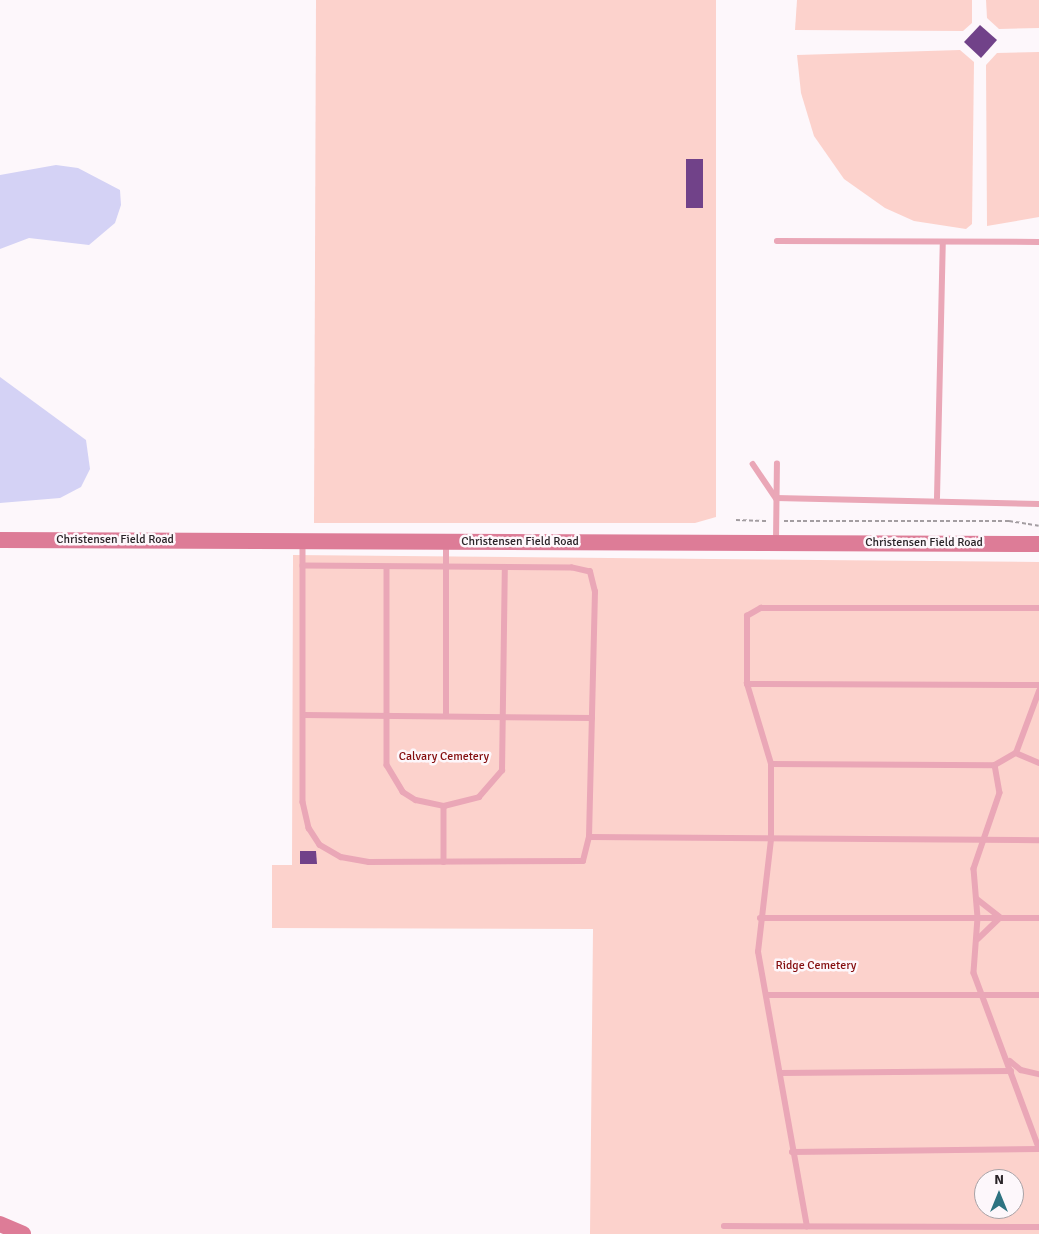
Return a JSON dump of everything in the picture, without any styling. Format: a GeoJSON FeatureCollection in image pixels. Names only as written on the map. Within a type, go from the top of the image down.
{"type":"FeatureCollection","features":[{"type":"Feature","properties":{"kind":"street","name":"Christensen Field Road"},"geometry":{"type":"LineString","coordinates":[[0,540],[1039,544]]}},
{"type":"Feature","properties":{"kind":"street"},"geometry":{"type":"LineString","coordinates":[[0,1224],[23,1234]]}},
{"type":"Feature","properties":{"kind":"lane"},"geometry":{"type":"LineString","coordinates":[[777,241],[1039,242]]}},
{"type":"Feature","properties":{"kind":"lane"},"geometry":{"type":"LineString","coordinates":[[937,498],[943,242]]}},
{"type":"Feature","properties":{"kind":"lane"},"geometry":{"type":"LineString","coordinates":[[753,464],[776,498]]}},
{"type":"Feature","properties":{"kind":"lane"},"geometry":{"type":"LineString","coordinates":[[776,543],[777,464]]}},
{"type":"Feature","properties":{"kind":"lane"},"geometry":{"type":"LineString","coordinates":[[776,498],[937,498],[1039,504]]}},
{"type":"Feature","properties":{"kind":"lane"},"geometry":{"type":"LineString","coordinates":[[303,541],[303,566],[304,715],[304,807],[309,828],[320,845],[357,860],[578,863],[586,857],[589,837],[592,718],[593,576],[579,568],[303,566]]}},
{"type":"Feature","properties":{"kind":"lane"},"geometry":{"type":"LineString","coordinates":[[446,542],[446,715]]}},
{"type":"Feature","properties":{"kind":"lane"},"geometry":{"type":"LineString","coordinates":[[387,567],[386,757],[392,779],[416,800],[444,806],[471,801],[496,782],[504,764],[505,568]]}},
{"type":"Feature","properties":{"kind":"lane"},"geometry":{"type":"LineString","coordinates":[[807,1227],[792,1152],[758,952],[760,918],[771,839],[770,764],[747,684],[745,628],[747,616],[755,608],[1039,608]]}},
{"type":"Feature","properties":{"kind":"lane"},"geometry":{"type":"LineString","coordinates":[[747,684],[1039,685]]}},
{"type":"Feature","properties":{"kind":"lane"},"geometry":{"type":"LineString","coordinates":[[770,764],[995,765],[1016,753],[1039,691]]}},
{"type":"Feature","properties":{"kind":"lane"},"geometry":{"type":"LineString","coordinates":[[304,715],[505,715],[592,718]]}},
{"type":"Feature","properties":{"kind":"lane"},"geometry":{"type":"LineString","coordinates":[[1016,753],[1039,763]]}},
{"type":"Feature","properties":{"kind":"lane"},"geometry":{"type":"LineString","coordinates":[[792,1152],[1039,1148],[974,973],[978,918],[978,854],[1000,793],[995,765]]}},
{"type":"Feature","properties":{"kind":"lane"},"geometry":{"type":"LineString","coordinates":[[444,806],[444,862]]}},
{"type":"Feature","properties":{"kind":"lane"},"geometry":{"type":"LineString","coordinates":[[589,837],[1039,840]]}},
{"type":"Feature","properties":{"kind":"lane"},"geometry":{"type":"LineString","coordinates":[[970,840],[978,854]]}},
{"type":"Feature","properties":{"kind":"lane"},"geometry":{"type":"LineString","coordinates":[[977,898],[1001,918]]}},
{"type":"Feature","properties":{"kind":"lane"},"geometry":{"type":"LineString","coordinates":[[760,918],[1039,918]]}},
{"type":"Feature","properties":{"kind":"lane"},"geometry":{"type":"LineString","coordinates":[[977,941],[1001,918]]}},
{"type":"Feature","properties":{"kind":"lane"},"geometry":{"type":"LineString","coordinates":[[766,995],[1039,995]]}},
{"type":"Feature","properties":{"kind":"lane"},"geometry":{"type":"LineString","coordinates":[[1007,1058],[1021,1070],[1039,1074]]}},
{"type":"Feature","properties":{"kind":"lane"},"geometry":{"type":"LineString","coordinates":[[780,1074],[1012,1072]]}},
{"type":"Feature","properties":{"kind":"lane"},"geometry":{"type":"LineString","coordinates":[[724,1226],[1039,1227]]}},
{"type":"Feature","properties":{"kind":"path"},"geometry":{"type":"LineString","coordinates":[[736,520],[1009,522],[1039,526]]}},
{"type":"Feature","properties":{"kind":"green space"},"geometry":{"type":"Polygon","coordinates":[[[316,0],[716,0],[716,517],[695,523],[314,523],[316,0]]]}},
{"type":"Feature","properties":{"kind":"green space"},"geometry":{"type":"Polygon","coordinates":[[[797,0],[972,0],[972,23],[963,31],[795,30],[797,0]]]}},
{"type":"Feature","properties":{"kind":"green space"},"geometry":{"type":"Polygon","coordinates":[[[986,0],[1039,0],[1039,28],[999,29],[987,18],[986,0]]]}},
{"type":"Feature","properties":{"kind":"green space"},"geometry":{"type":"Polygon","coordinates":[[[960,50],[974,62],[972,224],[966,229],[914,221],[885,208],[844,179],[814,136],[801,93],[797,55],[960,50]]]}},
{"type":"Feature","properties":{"kind":"green space"},"geometry":{"type":"Polygon","coordinates":[[[1039,52],[1039,217],[987,226],[986,65],[997,53],[1039,52]]]}},
{"type":"Feature","properties":{"kind":"green space","name":"Ridge Cemetery"},"geometry":{"type":"Polygon","coordinates":[[[293,555],[1039,562],[1039,1234],[590,1234],[593,929],[272,928],[272,865],[292,865],[293,555]]]}},
{"type":"Feature","properties":{"kind":"water"},"geometry":{"type":"Polygon","coordinates":[[[56,165],[78,168],[120,190],[121,205],[115,223],[89,245],[29,238],[0,249],[0,175],[56,165]]]}},
{"type":"Feature","properties":{"kind":"water"},"geometry":{"type":"Polygon","coordinates":[[[0,377],[86,440],[90,469],[81,487],[60,498],[0,503],[0,377]]]}},
{"type":"Feature","properties":{"kind":"building"},"geometry":{"type":"Polygon","coordinates":[[[980,25],[997,40],[981,58],[964,42],[980,25]]]}},
{"type":"Feature","properties":{"kind":"building"},"geometry":{"type":"Polygon","coordinates":[[[686,159],[703,159],[703,208],[686,208],[686,159]]]}},
{"type":"Feature","properties":{"kind":"building"},"geometry":{"type":"Polygon","coordinates":[[[300,851],[316,851],[317,864],[300,864],[300,851]]]}},
{"type":"Feature","properties":{"kind":"park label","name":"Calvary Cemetery"},"geometry":{"type":"Point","coordinates":[444,757]}}]}
